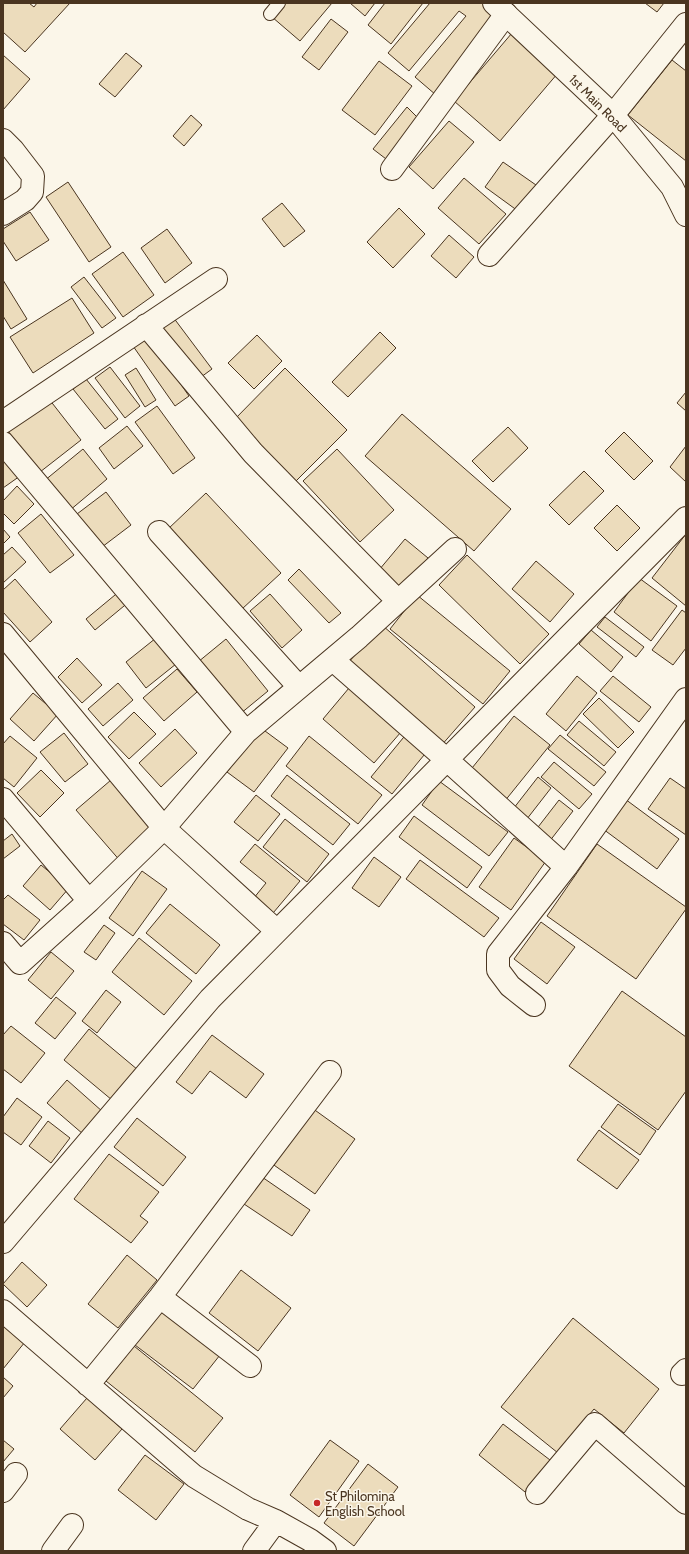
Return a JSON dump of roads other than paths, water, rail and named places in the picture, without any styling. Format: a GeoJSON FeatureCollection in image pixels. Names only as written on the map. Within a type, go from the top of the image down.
{"type":"FeatureCollection","features":[{"type":"Feature","properties":{"kind":"street","name":"1st Main Road"},"geometry":{"type":"LineString","coordinates":[[500,9],[613,115],[672,187],[686,215]]}},
{"type":"Feature","properties":{"kind":"street"},"geometry":{"type":"LineString","coordinates":[[392,169],[500,9]]}},
{"type":"Feature","properties":{"kind":"street"},"geometry":{"type":"LineString","coordinates":[[489,255],[613,115],[686,24]]}},
{"type":"Feature","properties":{"kind":"street"},"geometry":{"type":"LineString","coordinates":[[3,140],[13,150],[33,176],[32,192],[25,200],[3,214]]}},
{"type":"Feature","properties":{"kind":"street"},"geometry":{"type":"LineString","coordinates":[[3,422],[216,279]]}},
{"type":"Feature","properties":{"kind":"street"},"geometry":{"type":"LineString","coordinates":[[146,325],[253,453],[398,601]]}},
{"type":"Feature","properties":{"kind":"street"},"geometry":{"type":"LineString","coordinates":[[3,443],[246,732]]}},
{"type":"Feature","properties":{"kind":"street"},"geometry":{"type":"LineString","coordinates":[[3,1242],[210,999],[686,518]]}},
{"type":"Feature","properties":{"kind":"street"},"geometry":{"type":"LineString","coordinates":[[159,532],[299,687]]}},
{"type":"Feature","properties":{"kind":"street"},"geometry":{"type":"LineString","coordinates":[[3,943],[20,964],[89,901],[164,828],[246,732],[333,660],[454,549]]}},
{"type":"Feature","properties":{"kind":"street"},"geometry":{"type":"LineString","coordinates":[[3,634],[164,828],[277,931]]}},
{"type":"Feature","properties":{"kind":"street"},"geometry":{"type":"LineString","coordinates":[[333,660],[566,867]]}},
{"type":"Feature","properties":{"kind":"street"},"geometry":{"type":"LineString","coordinates":[[534,1005],[510,986],[498,970],[498,954],[566,867],[686,699]]}},
{"type":"Feature","properties":{"kind":"street"},"geometry":{"type":"LineString","coordinates":[[3,799],[89,901]]}},
{"type":"Feature","properties":{"kind":"street"},"geometry":{"type":"LineString","coordinates":[[88,1385],[160,1297],[330,1072]]}},
{"type":"Feature","properties":{"kind":"street"},"geometry":{"type":"LineString","coordinates":[[160,1297],[250,1366]]}},
{"type":"Feature","properties":{"kind":"street"},"geometry":{"type":"LineString","coordinates":[[3,1311],[194,1476],[248,1509],[276,1521],[310,1540],[325,1551]]}},
{"type":"Feature","properties":{"kind":"street"},"geometry":{"type":"LineString","coordinates":[[537,1493],[595,1424],[686,1503]]}},
{"type":"Feature","properties":{"kind":"street"},"geometry":{"type":"LineString","coordinates":[[254,1551],[276,1521]]}},
{"type":"Feature","properties":{"kind":"street"},"geometry":{"type":"LineString","coordinates":[[53,1551],[72,1525]]}},
{"type":"Feature","properties":{"kind":"lane"},"geometry":{"type":"LineString","coordinates":[[270,14],[279,3]]}},
{"type":"Feature","properties":{"kind":"place","name":"St Philomina English School"},"geometry":{"type":"Point","coordinates":[317,1503]}}]}
